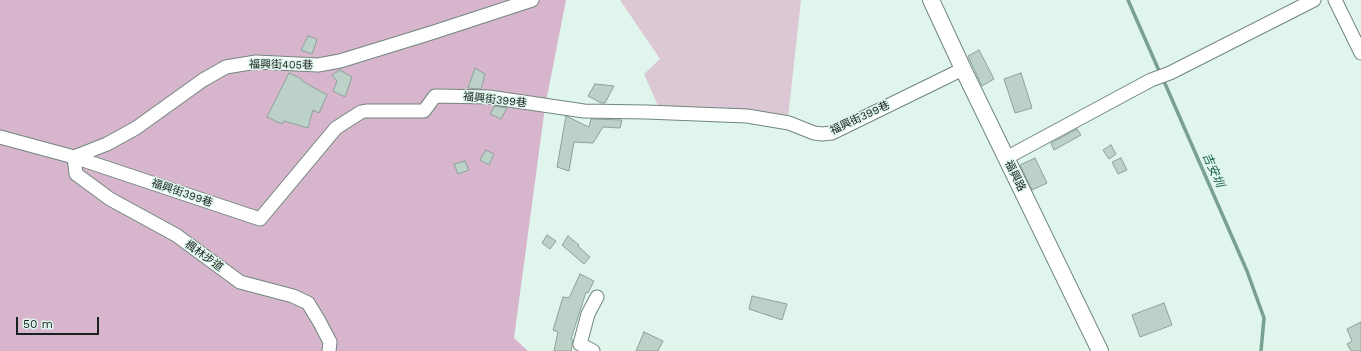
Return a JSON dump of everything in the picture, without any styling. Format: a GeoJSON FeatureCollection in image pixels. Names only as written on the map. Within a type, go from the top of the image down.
{"type":"FeatureCollection","features":[{"type":"Feature","properties":{"kind":"street","name":"福興街405巷"},"geometry":{"type":"LineString","coordinates":[[74,157],[107,144],[136,128],[203,80],[226,67],[256,62],[318,65],[340,61],[431,34],[532,0]]}},
{"type":"Feature","properties":{"kind":"street","name":"福興路"},"geometry":{"type":"LineString","coordinates":[[931,0],[1100,351]]}},
{"type":"Feature","properties":{"kind":"street"},"geometry":{"type":"LineString","coordinates":[[1006,158],[1151,80],[1170,73],[1314,0]]}},
{"type":"Feature","properties":{"kind":"street"},"geometry":{"type":"LineString","coordinates":[[1334,0],[1361,53]]}},
{"type":"Feature","properties":{"kind":"street","name":"福興街399巷"},"geometry":{"type":"LineString","coordinates":[[74,157],[260,219],[336,128],[366,111],[424,110],[435,96],[489,97],[584,111],[747,116],[790,123],[814,134],[822,134],[832,133],[963,69]]}},
{"type":"Feature","properties":{"kind":"street"},"geometry":{"type":"LineString","coordinates":[[0,137],[74,157]]}},
{"type":"Feature","properties":{"kind":"street","name":"楓林步道"},"geometry":{"type":"LineString","coordinates":[[74,157],[76,174],[110,198],[176,236],[240,282],[293,296],[308,303],[330,342],[329,351]]}},
{"type":"Feature","properties":{"kind":"street"},"geometry":{"type":"LineString","coordinates":[[588,350],[580,344],[588,314],[597,298]]}},
{"type":"Feature","properties":{"kind":"shaded area"},"geometry":{"type":"Polygon","coordinates":[[[0,0],[566,0],[545,107],[514,338],[528,351],[0,351],[0,0]]]}},
{"type":"Feature","properties":{"kind":"shaded area"},"geometry":{"type":"Polygon","coordinates":[[[620,0],[801,0],[788,118],[659,108],[644,74],[660,59],[620,0]]]}},
{"type":"Feature","properties":{"kind":"building"},"geometry":{"type":"Polygon","coordinates":[[[308,36],[317,39],[312,54],[301,50],[308,36]]]}},
{"type":"Feature","properties":{"kind":"building"},"geometry":{"type":"Polygon","coordinates":[[[979,50],[994,79],[982,86],[968,56],[979,50]]]}},
{"type":"Feature","properties":{"kind":"building"},"geometry":{"type":"Polygon","coordinates":[[[475,68],[485,74],[481,89],[468,88],[475,68]]]}},
{"type":"Feature","properties":{"kind":"building"},"geometry":{"type":"Polygon","coordinates":[[[340,70],[352,77],[345,97],[333,91],[337,81],[332,75],[340,70]]]}},
{"type":"Feature","properties":{"kind":"building"},"geometry":{"type":"Polygon","coordinates":[[[289,73],[302,79],[302,81],[327,95],[319,113],[313,110],[308,128],[284,121],[282,124],[267,117],[289,73]]]}},
{"type":"Feature","properties":{"kind":"building"},"geometry":{"type":"Polygon","coordinates":[[[1021,73],[1032,108],[1015,113],[1004,79],[1021,73]]]}},
{"type":"Feature","properties":{"kind":"building"},"geometry":{"type":"Polygon","coordinates":[[[595,84],[614,86],[605,103],[601,103],[588,96],[595,84]]]}},
{"type":"Feature","properties":{"kind":"building"},"geometry":{"type":"Polygon","coordinates":[[[495,106],[507,108],[501,119],[490,114],[495,106]]]}},
{"type":"Feature","properties":{"kind":"building"},"geometry":{"type":"Polygon","coordinates":[[[566,116],[589,127],[591,119],[622,120],[620,128],[603,127],[593,143],[574,142],[569,171],[557,167],[566,116]]]}},
{"type":"Feature","properties":{"kind":"building"},"geometry":{"type":"Polygon","coordinates":[[[1077,129],[1081,135],[1054,150],[1051,143],[1077,129]]]}},
{"type":"Feature","properties":{"kind":"building"},"geometry":{"type":"Polygon","coordinates":[[[1111,145],[1116,154],[1109,159],[1103,150],[1111,145]]]}},
{"type":"Feature","properties":{"kind":"building"},"geometry":{"type":"Polygon","coordinates":[[[486,150],[494,154],[489,165],[480,160],[486,150]]]}},
{"type":"Feature","properties":{"kind":"building"},"geometry":{"type":"Polygon","coordinates":[[[1035,158],[1047,183],[1032,190],[1020,165],[1035,158]]]}},
{"type":"Feature","properties":{"kind":"building"},"geometry":{"type":"Polygon","coordinates":[[[1121,158],[1127,170],[1118,174],[1112,162],[1121,158]]]}},
{"type":"Feature","properties":{"kind":"building"},"geometry":{"type":"Polygon","coordinates":[[[465,161],[469,170],[458,174],[454,164],[465,161]]]}},
{"type":"Feature","properties":{"kind":"building"},"geometry":{"type":"Polygon","coordinates":[[[547,235],[556,241],[550,249],[542,243],[547,235]]]}},
{"type":"Feature","properties":{"kind":"building"},"geometry":{"type":"Polygon","coordinates":[[[568,236],[590,257],[584,264],[562,245],[568,236]]]}},
{"type":"Feature","properties":{"kind":"building"},"geometry":{"type":"Polygon","coordinates":[[[580,274],[594,281],[588,293],[586,292],[571,339],[573,340],[571,351],[554,351],[558,332],[553,330],[563,297],[569,298],[580,274]]]}},
{"type":"Feature","properties":{"kind":"building"},"geometry":{"type":"Polygon","coordinates":[[[752,296],[787,304],[782,320],[749,309],[752,296]]]}},
{"type":"Feature","properties":{"kind":"building"},"geometry":{"type":"Polygon","coordinates":[[[1164,303],[1172,325],[1140,337],[1132,315],[1164,303]]]}},
{"type":"Feature","properties":{"kind":"building"},"geometry":{"type":"Polygon","coordinates":[[[1361,322],[1361,351],[1351,351],[1347,344],[1352,341],[1347,329],[1361,322]]]}},
{"type":"Feature","properties":{"kind":"building"},"geometry":{"type":"Polygon","coordinates":[[[644,332],[663,341],[658,351],[636,351],[644,332]]]}},
{"type":"Feature","properties":{"kind":"waterway","name":"吉安圳"},"geometry":{"type":"LineString","coordinates":[[1128,0],[1160,73]]}},
{"type":"Feature","properties":{"kind":"waterway","name":"吉安圳"},"geometry":{"type":"LineString","coordinates":[[1163,79],[1247,271],[1264,318],[1261,351]]}}]}
